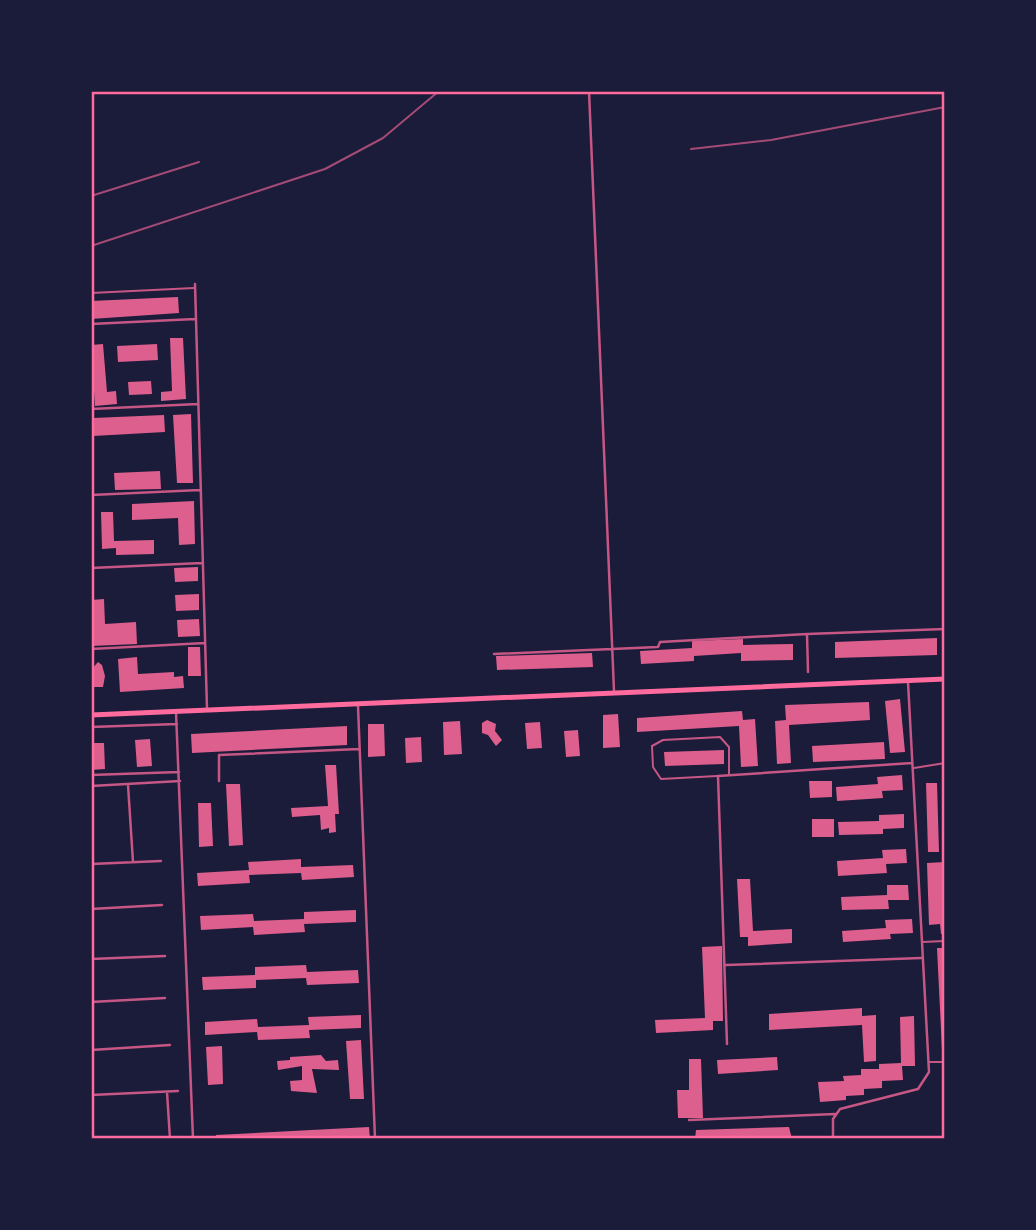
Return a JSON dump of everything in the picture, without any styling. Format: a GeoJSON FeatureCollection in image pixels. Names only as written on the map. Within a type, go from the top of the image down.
{"type":"FeatureCollection","features":[{"type":"Feature","properties":{"kind":"main road"},"geometry":{"type":"LineString","coordinates":[[91,715],[945,679]]}},
{"type":"Feature","properties":{"kind":"street"},"geometry":{"type":"LineString","coordinates":[[589,91],[614,691]]}},
{"type":"Feature","properties":{"kind":"street"},"geometry":{"type":"LineString","coordinates":[[194,286],[207,709]]}},
{"type":"Feature","properties":{"kind":"street"},"geometry":{"type":"LineString","coordinates":[[91,324],[195,319]]}},
{"type":"Feature","properties":{"kind":"street"},"geometry":{"type":"LineString","coordinates":[[91,409],[198,404]]}},
{"type":"Feature","properties":{"kind":"street"},"geometry":{"type":"LineString","coordinates":[[91,495],[200,490]]}},
{"type":"Feature","properties":{"kind":"street"},"geometry":{"type":"LineString","coordinates":[[91,568],[202,563]]}},
{"type":"Feature","properties":{"kind":"street"},"geometry":{"type":"LineString","coordinates":[[494,654],[658,647],[660,642],[945,629]]}},
{"type":"Feature","properties":{"kind":"street"},"geometry":{"type":"LineString","coordinates":[[807,634],[808,672]]}},
{"type":"Feature","properties":{"kind":"street"},"geometry":{"type":"LineString","coordinates":[[91,649],[205,643]]}},
{"type":"Feature","properties":{"kind":"street"},"geometry":{"type":"LineString","coordinates":[[689,1120],[835,1114],[845,1107],[918,1089],[929,1072],[908,680]]}},
{"type":"Feature","properties":{"kind":"street"},"geometry":{"type":"LineString","coordinates":[[358,702],[375,1139]]}},
{"type":"Feature","properties":{"kind":"street"},"geometry":{"type":"LineString","coordinates":[[176,711],[193,1139]]}},
{"type":"Feature","properties":{"kind":"street"},"geometry":{"type":"LineString","coordinates":[[91,727],[177,724]]}},
{"type":"Feature","properties":{"kind":"street"},"geometry":{"type":"LineString","coordinates":[[219,781],[219,755],[359,749]]}},
{"type":"Feature","properties":{"kind":"street"},"geometry":{"type":"LineString","coordinates":[[727,1044],[718,776],[912,763]]}},
{"type":"Feature","properties":{"kind":"street"},"geometry":{"type":"LineString","coordinates":[[91,775],[179,772]]}},
{"type":"Feature","properties":{"kind":"street"},"geometry":{"type":"LineString","coordinates":[[91,786],[180,781]]}},
{"type":"Feature","properties":{"kind":"street"},"geometry":{"type":"LineString","coordinates":[[128,784],[133,862]]}},
{"type":"Feature","properties":{"kind":"street"},"geometry":{"type":"LineString","coordinates":[[91,844],[92,864],[161,861]]}},
{"type":"Feature","properties":{"kind":"street"},"geometry":{"type":"LineString","coordinates":[[91,909],[162,905]]}},
{"type":"Feature","properties":{"kind":"street"},"geometry":{"type":"LineString","coordinates":[[91,959],[165,956]]}},
{"type":"Feature","properties":{"kind":"street"},"geometry":{"type":"LineString","coordinates":[[726,965],[921,958]]}},
{"type":"Feature","properties":{"kind":"street"},"geometry":{"type":"LineString","coordinates":[[91,1002],[165,998]]}},
{"type":"Feature","properties":{"kind":"street"},"geometry":{"type":"LineString","coordinates":[[91,1050],[170,1045]]}},
{"type":"Feature","properties":{"kind":"street"},"geometry":{"type":"LineString","coordinates":[[91,1095],[178,1091]]}},
{"type":"Feature","properties":{"kind":"street"},"geometry":{"type":"LineString","coordinates":[[167,1092],[170,1139]]}},
{"type":"Feature","properties":{"kind":"street"},"geometry":{"type":"LineString","coordinates":[[833,1139],[835,1114]]}},
{"type":"Feature","properties":{"kind":"lane"},"geometry":{"type":"LineString","coordinates":[[91,293],[194,286]]}},
{"type":"Feature","properties":{"kind":"lane"},"geometry":{"type":"LineString","coordinates":[[718,776],[661,779],[653,767],[652,746],[663,740],[720,737],[729,747],[729,775]]}},
{"type":"Feature","properties":{"kind":"lane"},"geometry":{"type":"LineString","coordinates":[[913,768],[945,763]]}},
{"type":"Feature","properties":{"kind":"lane"},"geometry":{"type":"LineString","coordinates":[[921,942],[945,941]]}},
{"type":"Feature","properties":{"kind":"lane"},"geometry":{"type":"LineString","coordinates":[[929,1062],[945,1062]]}},
{"type":"Feature","properties":{"kind":"building"},"geometry":{"type":"Polygon","coordinates":[[[178,297],[179,313],[91,319],[91,301],[178,297]]]}},
{"type":"Feature","properties":{"kind":"building"},"geometry":{"type":"Polygon","coordinates":[[[170,338],[183,338],[186,399],[161,401],[161,392],[172,391],[170,338]]]}},
{"type":"Feature","properties":{"kind":"building"},"geometry":{"type":"Polygon","coordinates":[[[103,344],[107,392],[116,391],[117,404],[95,406],[91,345],[103,344]]]}},
{"type":"Feature","properties":{"kind":"building"},"geometry":{"type":"Polygon","coordinates":[[[157,344],[158,360],[118,362],[117,346],[157,344]]]}},
{"type":"Feature","properties":{"kind":"building"},"geometry":{"type":"Polygon","coordinates":[[[151,381],[152,394],[129,395],[128,382],[151,381]]]}},
{"type":"Feature","properties":{"kind":"building"},"geometry":{"type":"Polygon","coordinates":[[[191,414],[193,483],[177,483],[173,415],[191,414]]]}},
{"type":"Feature","properties":{"kind":"building"},"geometry":{"type":"Polygon","coordinates":[[[164,415],[165,432],[93,436],[93,418],[164,415]]]}},
{"type":"Feature","properties":{"kind":"building"},"geometry":{"type":"Polygon","coordinates":[[[160,471],[161,489],[115,490],[114,473],[160,471]]]}},
{"type":"Feature","properties":{"kind":"building"},"geometry":{"type":"Polygon","coordinates":[[[194,501],[195,544],[179,545],[178,518],[132,520],[132,504],[194,501]]]}},
{"type":"Feature","properties":{"kind":"building"},"geometry":{"type":"Polygon","coordinates":[[[101,512],[113,512],[114,541],[154,540],[154,554],[116,555],[116,548],[102,549],[101,512]]]}},
{"type":"Feature","properties":{"kind":"building"},"geometry":{"type":"Polygon","coordinates":[[[198,567],[198,581],[175,582],[174,568],[198,567]]]}},
{"type":"Feature","properties":{"kind":"building"},"geometry":{"type":"Polygon","coordinates":[[[199,594],[199,610],[176,611],[175,595],[199,594]]]}},
{"type":"Feature","properties":{"kind":"building"},"geometry":{"type":"Polygon","coordinates":[[[104,599],[105,624],[136,622],[137,644],[91,646],[91,600],[104,599]]]}},
{"type":"Feature","properties":{"kind":"building"},"geometry":{"type":"Polygon","coordinates":[[[199,619],[200,636],[178,637],[177,620],[199,619]]]}},
{"type":"Feature","properties":{"kind":"building"},"geometry":{"type":"Polygon","coordinates":[[[937,638],[937,655],[835,658],[835,642],[937,638]]]}},
{"type":"Feature","properties":{"kind":"building"},"geometry":{"type":"Polygon","coordinates":[[[743,639],[743,645],[793,644],[793,660],[741,661],[741,653],[694,656],[694,661],[641,664],[640,651],[692,648],[692,641],[743,639]]]}},
{"type":"Feature","properties":{"kind":"building"},"geometry":{"type":"Polygon","coordinates":[[[188,647],[200,647],[201,676],[188,676],[188,647]]]}},
{"type":"Feature","properties":{"kind":"building"},"geometry":{"type":"Polygon","coordinates":[[[592,653],[593,667],[497,670],[496,656],[592,653]]]}},
{"type":"Feature","properties":{"kind":"building"},"geometry":{"type":"Polygon","coordinates":[[[137,657],[138,674],[174,672],[174,677],[183,676],[184,688],[120,692],[118,659],[137,657]]]}},
{"type":"Feature","properties":{"kind":"building"},"geometry":{"type":"Polygon","coordinates":[[[98,662],[102,665],[105,676],[103,687],[94,687],[91,670],[98,662]]]}},
{"type":"Feature","properties":{"kind":"building"},"geometry":{"type":"Polygon","coordinates":[[[900,699],[905,752],[890,753],[885,701],[900,699]]]}},
{"type":"Feature","properties":{"kind":"building"},"geometry":{"type":"Polygon","coordinates":[[[869,702],[870,720],[789,725],[791,763],[777,764],[775,721],[786,720],[785,705],[869,702]]]}},
{"type":"Feature","properties":{"kind":"building"},"geometry":{"type":"Polygon","coordinates":[[[742,711],[743,720],[755,719],[758,766],[741,767],[739,726],[637,732],[637,718],[742,711]]]}},
{"type":"Feature","properties":{"kind":"building"},"geometry":{"type":"Polygon","coordinates":[[[618,714],[620,747],[603,748],[603,715],[618,714]]]}},
{"type":"Feature","properties":{"kind":"building"},"geometry":{"type":"Polygon","coordinates":[[[487,720],[496,724],[495,731],[502,740],[496,746],[488,735],[482,733],[482,723],[487,720]]]}},
{"type":"Feature","properties":{"kind":"building"},"geometry":{"type":"Polygon","coordinates":[[[460,721],[462,754],[444,755],[443,722],[460,721]]]}},
{"type":"Feature","properties":{"kind":"building"},"geometry":{"type":"Polygon","coordinates":[[[540,722],[542,748],[527,749],[525,723],[540,722]]]}},
{"type":"Feature","properties":{"kind":"building"},"geometry":{"type":"Polygon","coordinates":[[[368,724],[384,724],[385,756],[368,757],[368,724]]]}},
{"type":"Feature","properties":{"kind":"building"},"geometry":{"type":"Polygon","coordinates":[[[347,726],[347,745],[192,753],[191,734],[347,726]]]}},
{"type":"Feature","properties":{"kind":"building"},"geometry":{"type":"Polygon","coordinates":[[[578,730],[580,756],[566,757],[564,731],[578,730]]]}},
{"type":"Feature","properties":{"kind":"building"},"geometry":{"type":"Polygon","coordinates":[[[421,737],[422,762],[406,763],[405,738],[421,737]]]}},
{"type":"Feature","properties":{"kind":"building"},"geometry":{"type":"Polygon","coordinates":[[[150,739],[152,766],[137,767],[135,740],[150,739]]]}},
{"type":"Feature","properties":{"kind":"building"},"geometry":{"type":"Polygon","coordinates":[[[884,742],[885,759],[813,762],[812,746],[884,742]]]}},
{"type":"Feature","properties":{"kind":"building"},"geometry":{"type":"Polygon","coordinates":[[[91,743],[104,743],[105,769],[91,770],[91,743]]]}},
{"type":"Feature","properties":{"kind":"building"},"geometry":{"type":"Polygon","coordinates":[[[724,750],[724,764],[665,766],[664,752],[724,750]]]}},
{"type":"Feature","properties":{"kind":"building"},"geometry":{"type":"Polygon","coordinates":[[[325,765],[336,765],[339,814],[335,814],[336,832],[329,833],[329,828],[321,830],[320,815],[292,817],[291,808],[328,806],[325,765]]]}},
{"type":"Feature","properties":{"kind":"building"},"geometry":{"type":"Polygon","coordinates":[[[902,775],[903,790],[882,791],[883,798],[837,801],[836,787],[878,784],[877,777],[902,775]]]}},
{"type":"Feature","properties":{"kind":"building"},"geometry":{"type":"Polygon","coordinates":[[[809,781],[832,781],[832,797],[810,798],[809,781]]]}},
{"type":"Feature","properties":{"kind":"building"},"geometry":{"type":"Polygon","coordinates":[[[926,783],[937,783],[939,852],[928,852],[926,783]]]}},
{"type":"Feature","properties":{"kind":"building"},"geometry":{"type":"Polygon","coordinates":[[[226,784],[240,784],[243,845],[229,846],[226,784]]]}},
{"type":"Feature","properties":{"kind":"building"},"geometry":{"type":"Polygon","coordinates":[[[198,803],[211,803],[213,846],[199,847],[198,803]]]}},
{"type":"Feature","properties":{"kind":"building"},"geometry":{"type":"Polygon","coordinates":[[[904,814],[904,828],[883,829],[883,834],[839,835],[838,822],[879,821],[879,815],[904,814]]]}},
{"type":"Feature","properties":{"kind":"building"},"geometry":{"type":"Polygon","coordinates":[[[812,819],[834,819],[834,837],[812,837],[812,819]]]}},
{"type":"Feature","properties":{"kind":"building"},"geometry":{"type":"Polygon","coordinates":[[[906,849],[907,863],[886,864],[887,873],[838,876],[837,861],[883,858],[882,850],[906,849]]]}},
{"type":"Feature","properties":{"kind":"building"},"geometry":{"type":"Polygon","coordinates":[[[301,859],[301,867],[353,865],[354,877],[302,880],[301,873],[249,875],[250,883],[198,886],[197,873],[249,870],[248,862],[301,859]]]}},
{"type":"Feature","properties":{"kind":"building"},"geometry":{"type":"Polygon","coordinates":[[[945,862],[945,934],[941,934],[940,924],[929,925],[927,863],[945,862]]]}},
{"type":"Feature","properties":{"kind":"building"},"geometry":{"type":"Polygon","coordinates":[[[737,879],[750,879],[753,931],[792,929],[792,943],[748,946],[748,937],[740,937],[737,879]]]}},
{"type":"Feature","properties":{"kind":"building"},"geometry":{"type":"Polygon","coordinates":[[[887,885],[908,885],[909,900],[888,900],[889,909],[842,910],[841,897],[887,895],[887,885]]]}},
{"type":"Feature","properties":{"kind":"building"},"geometry":{"type":"Polygon","coordinates":[[[356,910],[356,922],[304,924],[305,932],[254,935],[253,927],[201,930],[200,916],[253,914],[254,921],[304,919],[304,912],[356,910]]]}},
{"type":"Feature","properties":{"kind":"building"},"geometry":{"type":"Polygon","coordinates":[[[912,919],[913,933],[890,934],[891,939],[843,942],[842,931],[886,928],[885,920],[912,919]]]}},
{"type":"Feature","properties":{"kind":"building"},"geometry":{"type":"Polygon","coordinates":[[[722,946],[723,1021],[713,1021],[713,1030],[656,1033],[655,1020],[705,1018],[702,947],[722,946]]]}},
{"type":"Feature","properties":{"kind":"building"},"geometry":{"type":"Polygon","coordinates":[[[937,948],[945,948],[945,1050],[942,1050],[937,948]]]}},
{"type":"Feature","properties":{"kind":"building"},"geometry":{"type":"Polygon","coordinates":[[[306,965],[307,972],[358,970],[359,983],[307,985],[306,978],[256,980],[256,988],[203,990],[202,977],[255,975],[255,967],[306,965]]]}},
{"type":"Feature","properties":{"kind":"building"},"geometry":{"type":"Polygon","coordinates":[[[862,1008],[862,1016],[876,1015],[876,1061],[864,1062],[862,1025],[769,1030],[769,1014],[862,1008]]]}},
{"type":"Feature","properties":{"kind":"building"},"geometry":{"type":"Polygon","coordinates":[[[361,1015],[361,1028],[309,1030],[310,1038],[258,1040],[257,1032],[205,1035],[205,1022],[257,1019],[258,1027],[309,1025],[308,1017],[361,1015]]]}},
{"type":"Feature","properties":{"kind":"building"},"geometry":{"type":"Polygon","coordinates":[[[914,1016],[915,1066],[902,1066],[903,1080],[882,1081],[882,1088],[864,1089],[864,1095],[846,1096],[846,1100],[820,1102],[818,1082],[844,1081],[843,1076],[861,1075],[861,1069],[879,1069],[879,1064],[901,1063],[900,1017],[914,1016]]]}},
{"type":"Feature","properties":{"kind":"building"},"geometry":{"type":"Polygon","coordinates":[[[361,1040],[364,1099],[350,1099],[346,1041],[361,1040]]]}},
{"type":"Feature","properties":{"kind":"building"},"geometry":{"type":"Polygon","coordinates":[[[222,1046],[223,1084],[208,1085],[206,1047],[222,1046]]]}},
{"type":"Feature","properties":{"kind":"building"},"geometry":{"type":"Polygon","coordinates":[[[321,1055],[326,1061],[338,1060],[339,1070],[312,1069],[317,1093],[291,1091],[290,1081],[302,1080],[302,1066],[278,1070],[277,1061],[290,1060],[290,1057],[321,1055]]]}},
{"type":"Feature","properties":{"kind":"building"},"geometry":{"type":"Polygon","coordinates":[[[777,1057],[778,1070],[718,1074],[717,1060],[777,1057]]]}},
{"type":"Feature","properties":{"kind":"building"},"geometry":{"type":"Polygon","coordinates":[[[689,1059],[701,1059],[703,1118],[678,1118],[677,1090],[689,1090],[689,1059]]]}},
{"type":"Feature","properties":{"kind":"building"},"geometry":{"type":"Polygon","coordinates":[[[369,1127],[370,1139],[216,1139],[216,1135],[369,1127]]]}},
{"type":"Feature","properties":{"kind":"building"},"geometry":{"type":"Polygon","coordinates":[[[789,1127],[792,1139],[695,1139],[696,1130],[789,1127]]]}},
{"type":"Feature","properties":{"kind":"railway"},"geometry":{"type":"LineString","coordinates":[[91,246],[325,169],[383,138],[439,91]]}},
{"type":"Feature","properties":{"kind":"railway"},"geometry":{"type":"LineString","coordinates":[[691,149],[771,140],[945,107]]}},
{"type":"Feature","properties":{"kind":"railway"},"geometry":{"type":"LineString","coordinates":[[91,196],[199,162]]}}]}
